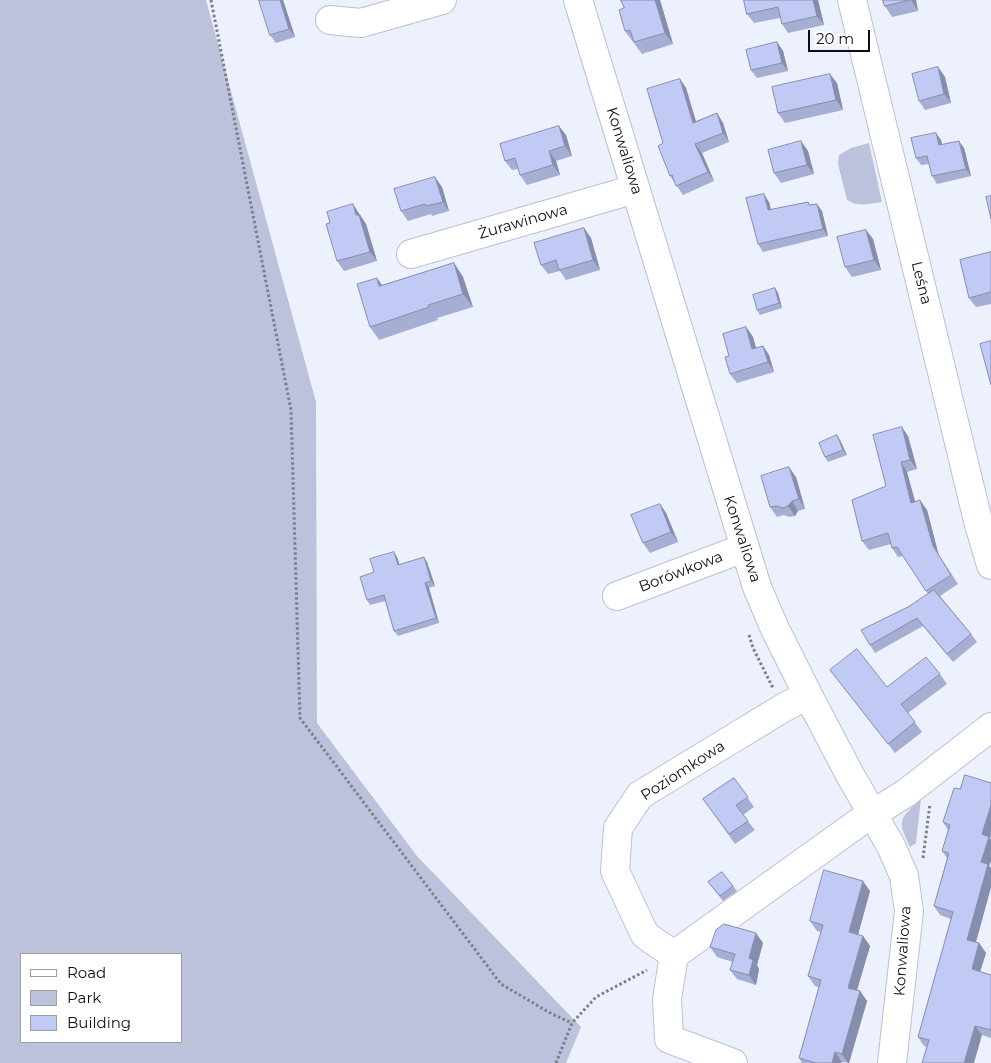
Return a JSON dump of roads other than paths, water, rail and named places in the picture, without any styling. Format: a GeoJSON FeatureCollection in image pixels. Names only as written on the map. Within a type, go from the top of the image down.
{"type":"FeatureCollection","features":[{"type":"Feature","properties":{"kind":"street"},"geometry":{"type":"LineString","coordinates":[[330,20],[361,22],[442,0]]}},
{"type":"Feature","properties":{"kind":"street","name":"Konwaliowa"},"geometry":{"type":"LineString","coordinates":[[578,0],[757,586],[775,630],[849,773],[891,846],[904,876],[909,911],[892,1063]]}},
{"type":"Feature","properties":{"kind":"street","name":"Leśna"},"geometry":{"type":"LineString","coordinates":[[852,0],[976,512],[991,565]]}},
{"type":"Feature","properties":{"kind":"street","name":"Żurawinowa"},"geometry":{"type":"LineString","coordinates":[[411,254],[635,189]]}},
{"type":"Feature","properties":{"kind":"street","name":"Borówkowa"},"geometry":{"type":"LineString","coordinates":[[617,596],[744,548]]}},
{"type":"Feature","properties":{"kind":"street","name":"Poziomkowa"},"geometry":{"type":"LineString","coordinates":[[674,955],[644,935],[615,871],[618,828],[640,795],[783,708],[808,695]]}},
{"type":"Feature","properties":{"kind":"street"},"geometry":{"type":"LineString","coordinates":[[733,1063],[669,1040],[667,999],[674,955],[873,813],[906,792],[991,727]]}}]}
